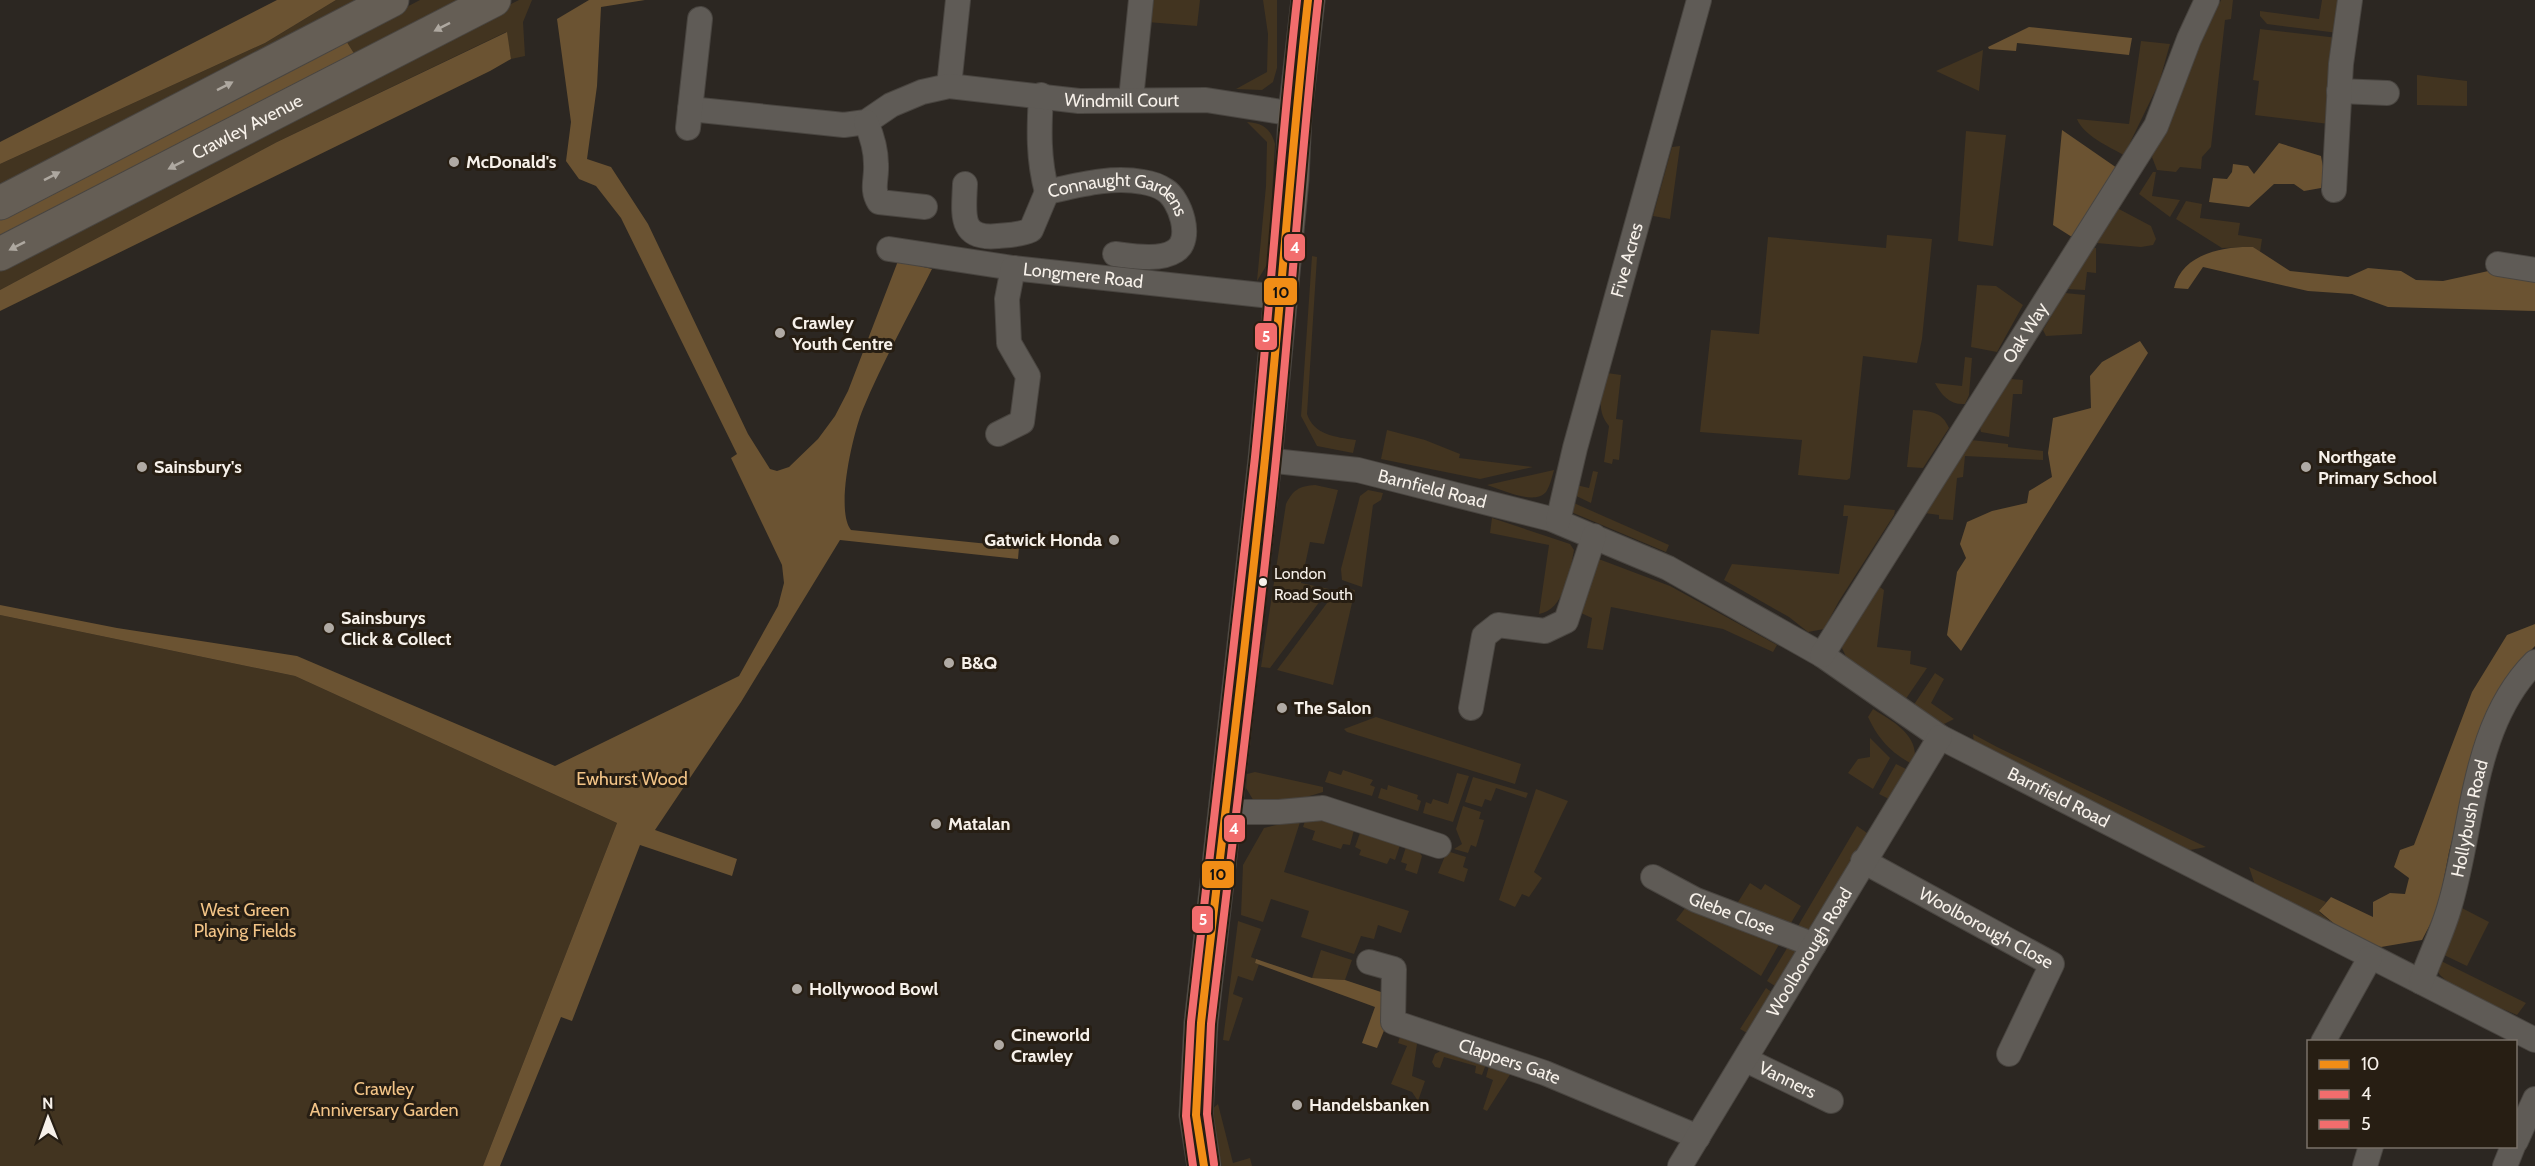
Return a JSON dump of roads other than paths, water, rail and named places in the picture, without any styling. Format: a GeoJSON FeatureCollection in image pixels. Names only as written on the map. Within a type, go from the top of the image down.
{"type":"FeatureCollection","features":[{"type":"Feature","properties":{"kind":"main road"},"geometry":{"type":"LineString","coordinates":[[0,203],[392,0]]}},
{"type":"Feature","properties":{"kind":"main road","name":"Crawley Avenue"},"geometry":{"type":"LineString","coordinates":[[0,254],[494,0]]}},
{"type":"Feature","properties":{"kind":"main road"},"geometry":{"type":"LineString","coordinates":[[1204,1166],[1196,1115],[1196,1085],[1208,954],[1227,812],[1265,460],[1292,179],[1295,114],[1308,0]]}},
{"type":"Feature","properties":{"kind":"street"},"geometry":{"type":"LineString","coordinates":[[949,86],[958,0]]}},
{"type":"Feature","properties":{"kind":"street"},"geometry":{"type":"LineString","coordinates":[[1131,99],[1141,0]]}},
{"type":"Feature","properties":{"kind":"street","name":"Five Acres"},"geometry":{"type":"LineString","coordinates":[[1558,521],[1575,448],[1699,0]]}},
{"type":"Feature","properties":{"kind":"street","name":"Oak Way"},"geometry":{"type":"LineString","coordinates":[[1822,655],[2156,126],[2189,39],[2208,0]]}},
{"type":"Feature","properties":{"kind":"street"},"geometry":{"type":"LineString","coordinates":[[2334,190],[2340,91],[2349,0]]}},
{"type":"Feature","properties":{"kind":"street","name":"Windmill Court"},"geometry":{"type":"LineString","coordinates":[[700,19],[689,118],[844,125],[866,122],[891,105],[922,92],[949,86],[1079,101],[1206,100],[1295,114]]}},
{"type":"Feature","properties":{"kind":"street"},"geometry":{"type":"LineString","coordinates":[[2340,91],[2387,93]]}},
{"type":"Feature","properties":{"kind":"street","name":"Connaught Gardens"},"geometry":{"type":"LineString","coordinates":[[1041,95],[1038,142],[1040,167],[1047,192],[1098,181],[1145,182],[1166,190],[1179,206],[1183,228],[1181,245],[1174,252],[1144,257],[1116,254]]}},
{"type":"Feature","properties":{"kind":"street"},"geometry":{"type":"LineString","coordinates":[[866,122],[874,141],[877,166],[873,193],[879,202],[925,207]]}},
{"type":"Feature","properties":{"kind":"street"},"geometry":{"type":"LineString","coordinates":[[965,184],[964,218],[969,229],[976,236],[1022,234],[1031,230],[1047,192]]}},
{"type":"Feature","properties":{"kind":"street","name":"Longmere Road"},"geometry":{"type":"LineString","coordinates":[[889,249],[1012,268],[1280,297]]}},
{"type":"Feature","properties":{"kind":"street"},"geometry":{"type":"LineString","coordinates":[[2498,264],[2535,270]]}},
{"type":"Feature","properties":{"kind":"street"},"geometry":{"type":"LineString","coordinates":[[998,434],[1022,422],[1028,376],[1009,343],[1007,299],[1012,268]]}},
{"type":"Feature","properties":{"kind":"street","name":"Barnfield Road"},"geometry":{"type":"LineString","coordinates":[[1265,460],[1358,470],[1558,521],[1668,568],[1822,655],[1940,737],[2370,958],[2535,1040]]}},
{"type":"Feature","properties":{"kind":"street"},"geometry":{"type":"LineString","coordinates":[[1471,708],[1484,636],[1498,625],[1545,631],[1566,621],[1594,536]]}},
{"type":"Feature","properties":{"kind":"street","name":"Hollybush Road"},"geometry":{"type":"LineString","coordinates":[[2421,982],[2450,906],[2491,735],[2505,699],[2521,676],[2535,662]]}},
{"type":"Feature","properties":{"kind":"street","name":"Woolborough Road"},"geometry":{"type":"LineString","coordinates":[[1680,1166],[1940,737]]}},
{"type":"Feature","properties":{"kind":"street"},"geometry":{"type":"LineString","coordinates":[[1227,812],[1279,812],[1323,808],[1439,846]]}},
{"type":"Feature","properties":{"kind":"street","name":"Woolborough Close"},"geometry":{"type":"LineString","coordinates":[[1863,861],[2052,964],[2009,1054]]}},
{"type":"Feature","properties":{"kind":"street","name":"Glebe Close"},"geometry":{"type":"LineString","coordinates":[[1653,877],[1696,900],[1814,945]]}},
{"type":"Feature","properties":{"kind":"street"},"geometry":{"type":"LineString","coordinates":[[2324,1040],[2370,958]]}},
{"type":"Feature","properties":{"kind":"street","name":"Clappers Gate"},"geometry":{"type":"LineString","coordinates":[[1370,962],[1394,969],[1393,1022],[1545,1074],[1698,1137]]}},
{"type":"Feature","properties":{"kind":"street","name":"Vanners"},"geometry":{"type":"LineString","coordinates":[[1746,1060],[1831,1101]]}},
{"type":"Feature","properties":{"kind":"street"},"geometry":{"type":"LineString","coordinates":[[2517,1139],[2535,1099]]}},
{"type":"Feature","properties":{"kind":"street"},"geometry":{"type":"LineString","coordinates":[[2365,1166],[2370,1148]]}},
{"type":"Feature","properties":{"kind":"street"},"geometry":{"type":"LineString","coordinates":[[2505,1166],[2512,1148]]}},
{"type":"Feature","properties":{"kind":"place","name":"McDonald's"},"geometry":{"type":"Point","coordinates":[454,162]}},
{"type":"Feature","properties":{"kind":"place","name":"Crawley Youth Centre"},"geometry":{"type":"Point","coordinates":[780,333]}},
{"type":"Feature","properties":{"kind":"place","name":"Sainsbury's"},"geometry":{"type":"Point","coordinates":[142,467]}},
{"type":"Feature","properties":{"kind":"place","name":"Northgate Primary School"},"geometry":{"type":"Point","coordinates":[2306,467]}},
{"type":"Feature","properties":{"kind":"place","name":"Gatwick Honda"},"geometry":{"type":"Point","coordinates":[1114,540]}},
{"type":"Feature","properties":{"kind":"place","name":"London Road South"},"geometry":{"type":"Point","coordinates":[1263,582]}},
{"type":"Feature","properties":{"kind":"place","name":"Sainsburys Click & Collect"},"geometry":{"type":"Point","coordinates":[329,628]}},
{"type":"Feature","properties":{"kind":"place","name":"B&Q"},"geometry":{"type":"Point","coordinates":[949,663]}},
{"type":"Feature","properties":{"kind":"place","name":"The Salon"},"geometry":{"type":"Point","coordinates":[1282,708]}},
{"type":"Feature","properties":{"kind":"place","name":"Matalan"},"geometry":{"type":"Point","coordinates":[936,824]}},
{"type":"Feature","properties":{"kind":"place","name":"Hollywood Bowl"},"geometry":{"type":"Point","coordinates":[797,989]}},
{"type":"Feature","properties":{"kind":"place","name":"Cineworld Crawley"},"geometry":{"type":"Point","coordinates":[999,1045]}},
{"type":"Feature","properties":{"kind":"place","name":"Handelsbanken"},"geometry":{"type":"Point","coordinates":[1297,1105]}},
{"type":"Feature","properties":{"kind":"park label","name":"Ewhurst Wood"},"geometry":{"type":"Point","coordinates":[632,779]}},
{"type":"Feature","properties":{"kind":"park label","name":"West Green Playing Fields"},"geometry":{"type":"Point","coordinates":[245,920]}},
{"type":"Feature","properties":{"kind":"park label","name":"Crawley Anniversary Garden"},"geometry":{"type":"Point","coordinates":[384,1099]}}]}
